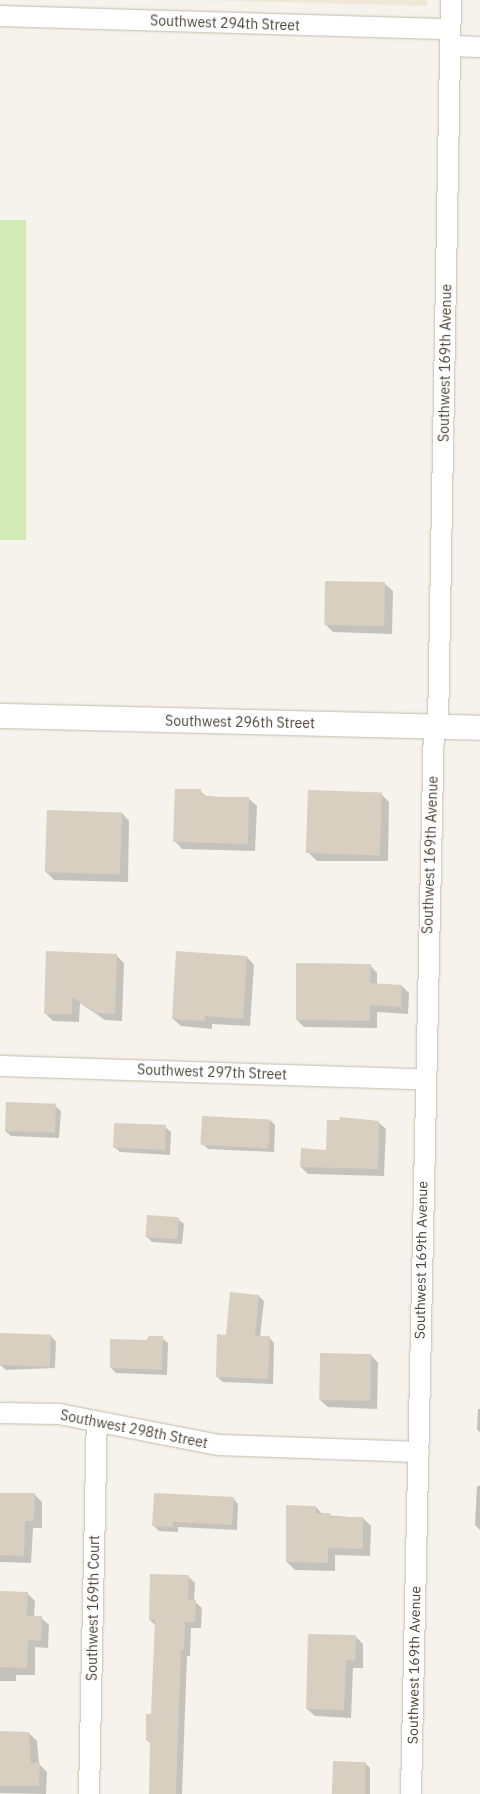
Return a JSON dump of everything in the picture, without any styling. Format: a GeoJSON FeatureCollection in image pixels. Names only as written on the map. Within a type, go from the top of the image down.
{"type":"FeatureCollection","features":[{"type":"Feature","properties":{"kind":"street","name":"Southwest 169th Avenue"},"geometry":{"type":"LineString","coordinates":[[411,1794],[419,1452],[424,1079],[436,727],[451,0]]}},
{"type":"Feature","properties":{"kind":"street","name":"Southwest 294th Street"},"geometry":{"type":"LineString","coordinates":[[0,16],[450,38],[480,47]]}},
{"type":"Feature","properties":{"kind":"street","name":"Southwest 296th Street"},"geometry":{"type":"LineString","coordinates":[[0,716],[480,728]]}},
{"type":"Feature","properties":{"kind":"street","name":"Southwest 297th Street"},"geometry":{"type":"LineString","coordinates":[[0,1066],[424,1079]]}},
{"type":"Feature","properties":{"kind":"street","name":"Southwest 298th Street"},"geometry":{"type":"LineString","coordinates":[[0,1413],[59,1414],[219,1446],[419,1452]]}},
{"type":"Feature","properties":{"kind":"street","name":"Southwest 169th Court"},"geometry":{"type":"LineString","coordinates":[[89,1794],[97,1422]]}},
{"type":"Feature","properties":{"kind":"shaded area"},"geometry":{"type":"Polygon","coordinates":[[[203,0],[427,0],[427,6],[203,0]]]}},
{"type":"Feature","properties":{"kind":"green space"},"geometry":{"type":"Polygon","coordinates":[[[0,220],[26,220],[26,540],[0,540],[0,220]]]}},
{"type":"Feature","properties":{"kind":"building"},"geometry":{"type":"Polygon","coordinates":[[[325,581],[385,582],[384,626],[324,625],[325,581]]]}},
{"type":"Feature","properties":{"kind":"building"},"geometry":{"type":"Polygon","coordinates":[[[175,789],[201,789],[201,795],[211,797],[249,797],[248,844],[173,842],[175,789]]]}},
{"type":"Feature","properties":{"kind":"building"},"geometry":{"type":"Polygon","coordinates":[[[308,790],[382,793],[380,856],[306,853],[308,790]]]}},
{"type":"Feature","properties":{"kind":"building"},"geometry":{"type":"Polygon","coordinates":[[[47,810],[122,813],[120,875],[45,872],[47,810]]]}},
{"type":"Feature","properties":{"kind":"building"},"geometry":{"type":"Polygon","coordinates":[[[46,951],[117,954],[115,1014],[96,1013],[72,997],[72,1014],[44,1014],[46,951]]]}},
{"type":"Feature","properties":{"kind":"building"},"geometry":{"type":"Polygon","coordinates":[[[176,951],[247,956],[243,1019],[205,1016],[205,1021],[172,1019],[176,951]]]}},
{"type":"Feature","properties":{"kind":"building"},"geometry":{"type":"Polygon","coordinates":[[[296,963],[371,964],[370,983],[402,985],[401,1007],[370,1005],[370,1021],[296,1020],[296,963]]]}},
{"type":"Feature","properties":{"kind":"building"},"geometry":{"type":"Polygon","coordinates":[[[6,1102],[56,1104],[55,1133],[5,1131],[6,1102]]]}},
{"type":"Feature","properties":{"kind":"building"},"geometry":{"type":"Polygon","coordinates":[[[202,1116],[270,1120],[268,1149],[200,1145],[202,1116]]]}},
{"type":"Feature","properties":{"kind":"building"},"geometry":{"type":"Polygon","coordinates":[[[340,1117],[379,1121],[378,1169],[300,1167],[301,1148],[326,1150],[327,1120],[339,1120],[340,1117]]]}},
{"type":"Feature","properties":{"kind":"building"},"geometry":{"type":"Polygon","coordinates":[[[114,1123],[166,1125],[165,1150],[113,1148],[114,1123]]]}},
{"type":"Feature","properties":{"kind":"building"},"geometry":{"type":"Polygon","coordinates":[[[147,1215],[179,1217],[177,1239],[145,1237],[147,1215]]]}},
{"type":"Feature","properties":{"kind":"building"},"geometry":{"type":"Polygon","coordinates":[[[230,1292],[259,1295],[255,1336],[270,1336],[268,1379],[216,1377],[217,1334],[226,1335],[230,1292]]]}},
{"type":"Feature","properties":{"kind":"building"},"geometry":{"type":"Polygon","coordinates":[[[0,1333],[51,1335],[50,1367],[0,1365],[0,1333]]]}},
{"type":"Feature","properties":{"kind":"building"},"geometry":{"type":"Polygon","coordinates":[[[149,1336],[163,1336],[162,1370],[110,1368],[110,1339],[146,1340],[149,1336]]]}},
{"type":"Feature","properties":{"kind":"building"},"geometry":{"type":"Polygon","coordinates":[[[320,1353],[371,1354],[370,1401],[319,1400],[320,1353]]]}},
{"type":"Feature","properties":{"kind":"building"},"geometry":{"type":"Polygon","coordinates":[[[0,1493],[35,1493],[34,1521],[25,1521],[24,1556],[0,1555],[0,1493]]]}},
{"type":"Feature","properties":{"kind":"building"},"geometry":{"type":"Polygon","coordinates":[[[154,1493],[234,1497],[232,1525],[173,1522],[173,1527],[152,1526],[154,1493]]]}},
{"type":"Feature","properties":{"kind":"building"},"geometry":{"type":"Polygon","coordinates":[[[286,1505],[316,1506],[316,1513],[330,1513],[331,1517],[363,1517],[363,1549],[328,1548],[328,1563],[286,1562],[286,1505]]]}},
{"type":"Feature","properties":{"kind":"building"},"geometry":{"type":"Polygon","coordinates":[[[150,1574],[189,1575],[188,1599],[196,1600],[195,1622],[185,1622],[184,1650],[181,1650],[176,1794],[149,1794],[150,1742],[146,1740],[146,1714],[151,1714],[155,1620],[149,1620],[150,1574]]]}},
{"type":"Feature","properties":{"kind":"building"},"geometry":{"type":"Polygon","coordinates":[[[0,1591],[28,1592],[27,1616],[42,1616],[41,1641],[28,1640],[27,1668],[0,1667],[0,1591]]]}},
{"type":"Feature","properties":{"kind":"building"},"geometry":{"type":"Polygon","coordinates":[[[308,1634],[356,1635],[355,1661],[346,1660],[344,1710],[306,1709],[308,1634]]]}},
{"type":"Feature","properties":{"kind":"building"},"geometry":{"type":"Polygon","coordinates":[[[0,1731],[29,1732],[31,1763],[40,1763],[39,1786],[0,1786],[0,1731]]]}},
{"type":"Feature","properties":{"kind":"building"},"geometry":{"type":"Polygon","coordinates":[[[333,1761],[366,1762],[365,1794],[332,1794],[333,1761]]]}}]}
